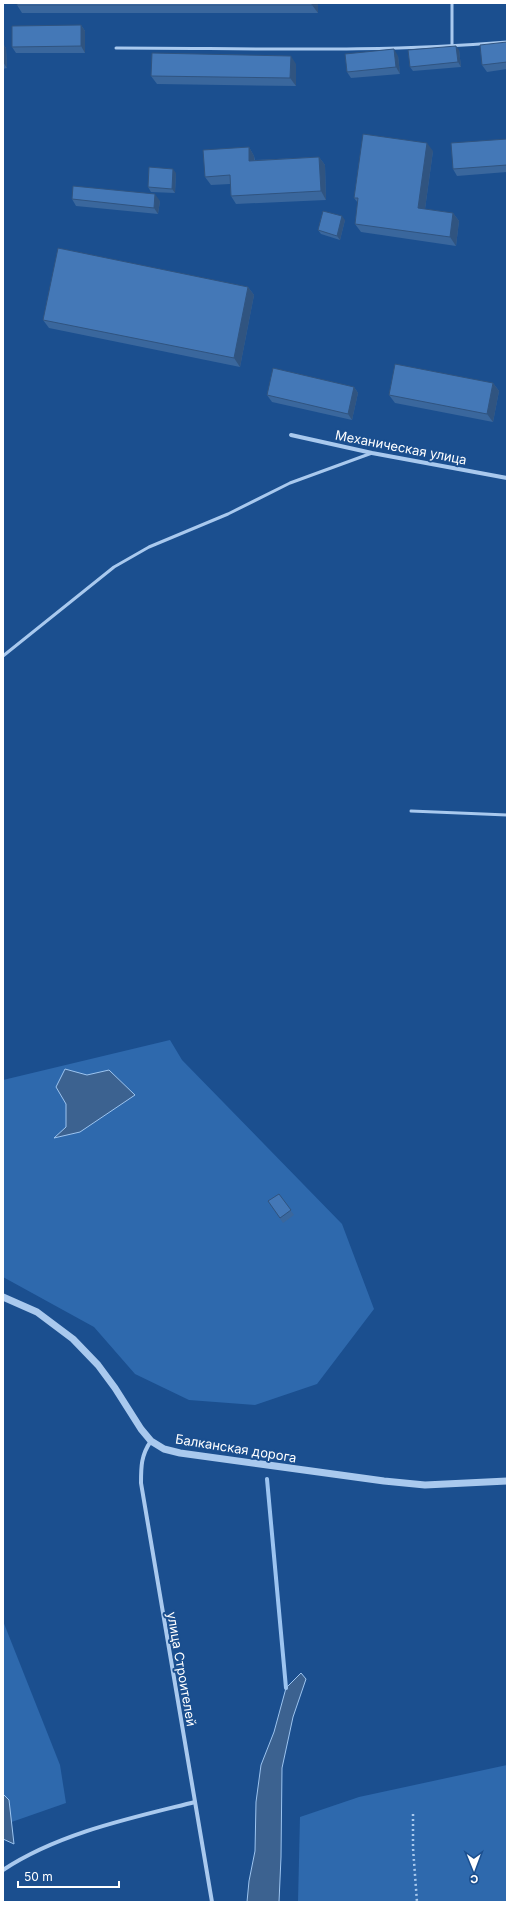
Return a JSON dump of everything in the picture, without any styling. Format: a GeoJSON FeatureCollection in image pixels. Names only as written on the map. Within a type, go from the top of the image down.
{"type":"FeatureCollection","features":[{"type":"Feature","properties":{"kind":"street","name":"Механическая улица"},"geometry":{"type":"LineString","coordinates":[[291,435],[372,453],[507,478]]}},
{"type":"Feature","properties":{"kind":"street","name":"Балканская дорога"},"geometry":{"type":"LineString","coordinates":[[3,1296],[37,1312],[73,1339],[98,1365],[115,1388],[140,1429],[151,1441],[164,1449],[180,1453],[384,1481],[425,1484],[507,1481]]}},
{"type":"Feature","properties":{"kind":"street","name":"улица Строителей"},"geometry":{"type":"LineString","coordinates":[[151,1441],[144,1450],[141,1462],[141,1483],[212,1902]]}},
{"type":"Feature","properties":{"kind":"street"},"geometry":{"type":"LineString","coordinates":[[3,1870],[45,1848],[82,1833],[195,1802]]}},
{"type":"Feature","properties":{"kind":"lane"},"geometry":{"type":"LineString","coordinates":[[452,3],[452,45]]}},
{"type":"Feature","properties":{"kind":"lane"},"geometry":{"type":"LineString","coordinates":[[116,48],[313,49],[507,42]]}},
{"type":"Feature","properties":{"kind":"lane"},"geometry":{"type":"LineString","coordinates":[[3,656],[114,567],[149,547],[228,514],[290,483],[372,453]]}},
{"type":"Feature","properties":{"kind":"lane"},"geometry":{"type":"LineString","coordinates":[[410,811],[507,815]]}},
{"type":"Feature","properties":{"kind":"path"},"geometry":{"type":"LineString","coordinates":[[413,1814],[413,1854],[417,1902]]}},
{"type":"Feature","properties":{"kind":"shaded area"},"geometry":{"type":"Polygon","coordinates":[[[170,1040],[182,1060],[342,1224],[374,1309],[317,1384],[255,1405],[189,1400],[135,1374],[94,1327],[3,1277],[3,1080],[170,1040]]]}},
{"type":"Feature","properties":{"kind":"shaded area"},"geometry":{"type":"Polygon","coordinates":[[[65,1069],[87,1075],[109,1070],[135,1095],[80,1132],[54,1138],[66,1127],[66,1104],[56,1087],[65,1069]]]}},
{"type":"Feature","properties":{"kind":"shaded area"},"geometry":{"type":"Polygon","coordinates":[[[3,1621],[60,1765],[66,1803],[3,1825],[3,1621]]]}},
{"type":"Feature","properties":{"kind":"shaded area"},"geometry":{"type":"Polygon","coordinates":[[[301,1673],[306,1679],[293,1717],[282,1768],[279,1902],[247,1902],[249,1881],[255,1851],[256,1802],[261,1765],[274,1732],[286,1688],[301,1673]]]}},
{"type":"Feature","properties":{"kind":"shaded area"},"geometry":{"type":"Polygon","coordinates":[[[507,1765],[507,1902],[298,1902],[300,1817],[359,1797],[507,1765]]]}},
{"type":"Feature","properties":{"kind":"shaded area"},"geometry":{"type":"Polygon","coordinates":[[[3,1794],[9,1800],[14,1844],[3,1839],[3,1794]]]}},
{"type":"Feature","properties":{"kind":"building"},"geometry":{"type":"Polygon","coordinates":[[[17,3],[312,3],[312,5],[17,5],[17,3]]]}},
{"type":"Feature","properties":{"kind":"building"},"geometry":{"type":"Polygon","coordinates":[[[81,25],[81,46],[12,47],[12,26],[81,25]]]}},
{"type":"Feature","properties":{"kind":"building"},"geometry":{"type":"Polygon","coordinates":[[[507,42],[507,62],[482,65],[480,45],[507,42]]]}},
{"type":"Feature","properties":{"kind":"building"},"geometry":{"type":"Polygon","coordinates":[[[456,46],[458,62],[410,67],[408,50],[456,46]]]}},
{"type":"Feature","properties":{"kind":"building"},"geometry":{"type":"Polygon","coordinates":[[[394,49],[396,67],[347,72],[345,54],[394,49]]]}},
{"type":"Feature","properties":{"kind":"building"},"geometry":{"type":"Polygon","coordinates":[[[152,53],[291,56],[290,78],[151,76],[152,53]]]}},
{"type":"Feature","properties":{"kind":"building"},"geometry":{"type":"Polygon","coordinates":[[[363,134],[427,143],[418,208],[453,213],[450,237],[355,224],[358,198],[354,198],[363,134]]]}},
{"type":"Feature","properties":{"kind":"building"},"geometry":{"type":"Polygon","coordinates":[[[507,139],[507,165],[453,169],[451,143],[507,139]]]}},
{"type":"Feature","properties":{"kind":"building"},"geometry":{"type":"Polygon","coordinates":[[[249,147],[249,161],[319,157],[321,191],[231,196],[230,175],[205,177],[203,150],[249,147]]]}},
{"type":"Feature","properties":{"kind":"building"},"geometry":{"type":"Polygon","coordinates":[[[149,167],[173,169],[172,189],[148,187],[149,167]]]}},
{"type":"Feature","properties":{"kind":"building"},"geometry":{"type":"Polygon","coordinates":[[[73,186],[155,194],[154,208],[72,199],[73,186]]]}},
{"type":"Feature","properties":{"kind":"building"},"geometry":{"type":"Polygon","coordinates":[[[323,211],[342,216],[337,236],[318,230],[323,211]]]}},
{"type":"Feature","properties":{"kind":"building"},"geometry":{"type":"Polygon","coordinates":[[[58,248],[248,287],[234,358],[43,320],[58,248]]]}},
{"type":"Feature","properties":{"kind":"building"},"geometry":{"type":"Polygon","coordinates":[[[395,364],[493,383],[487,414],[389,395],[395,364]]]}},
{"type":"Feature","properties":{"kind":"building"},"geometry":{"type":"Polygon","coordinates":[[[273,368],[354,387],[348,414],[267,395],[273,368]]]}},
{"type":"Feature","properties":{"kind":"building"},"geometry":{"type":"Polygon","coordinates":[[[279,1194],[291,1210],[280,1218],[268,1201],[279,1194]]]}},
{"type":"Feature","properties":{"kind":"waterway"},"geometry":{"type":"LineString","coordinates":[[267,1479],[286,1688]]}}]}
